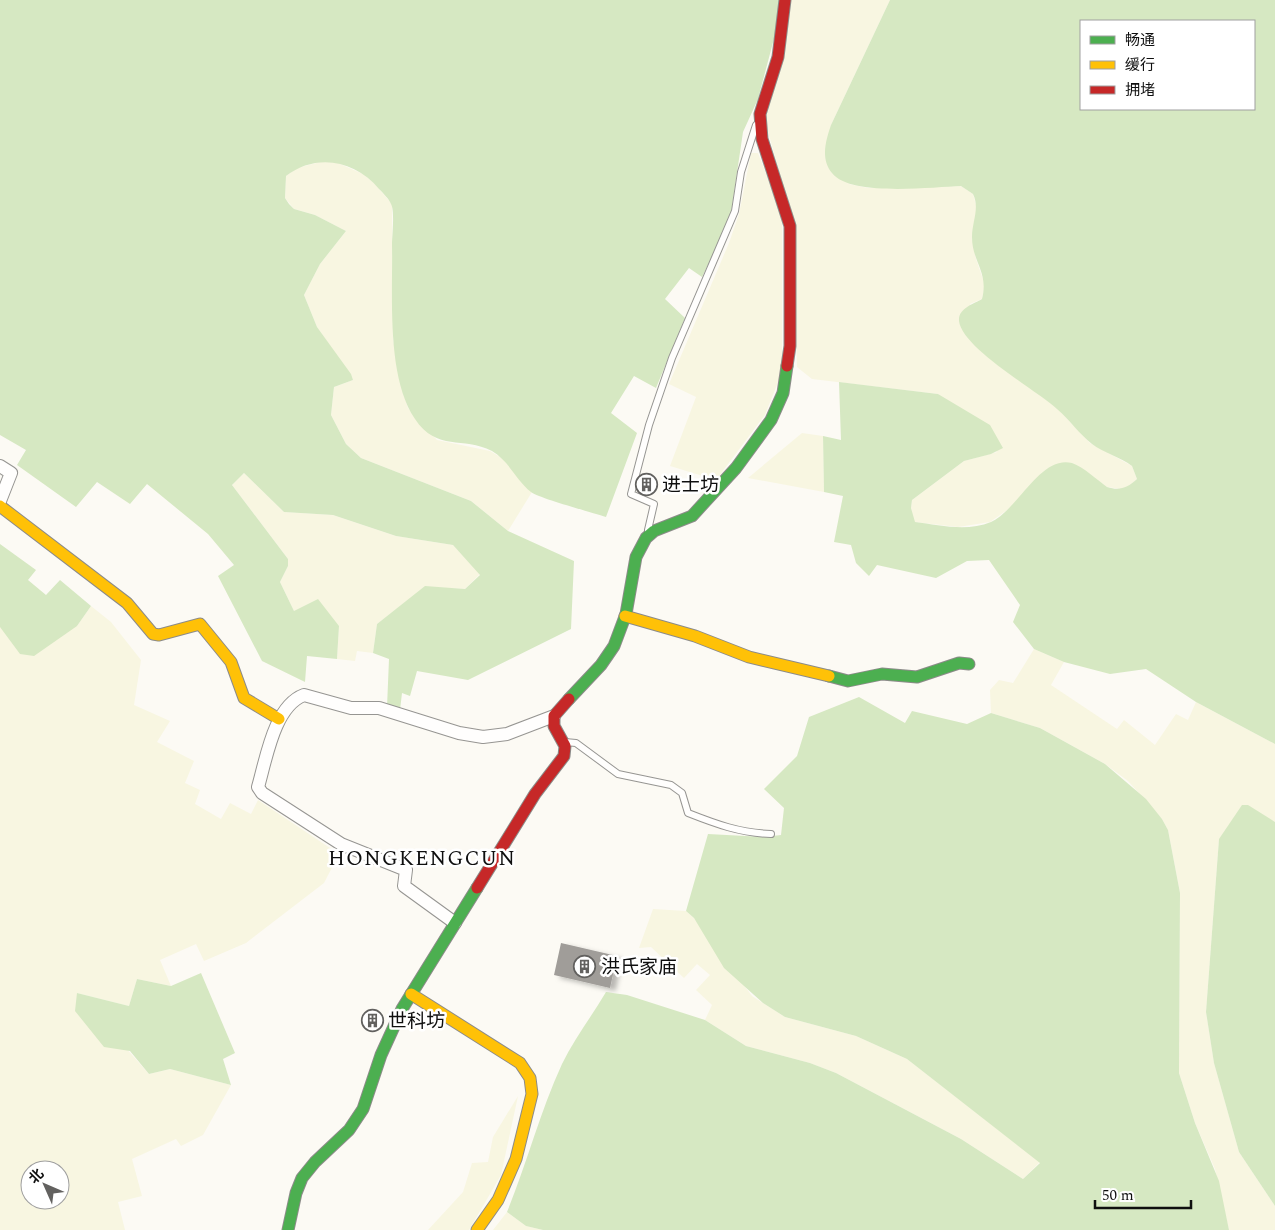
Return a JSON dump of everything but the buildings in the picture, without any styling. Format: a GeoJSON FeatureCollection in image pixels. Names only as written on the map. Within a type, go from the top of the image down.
{"type":"FeatureCollection","features":[{"type":"Feature","properties":{"kind":"street"},"geometry":{"type":"LineString","coordinates":[[455,923],[404,886],[406,870],[341,844],[262,793],[258,787],[278,719],[292,702],[304,695],[351,708],[379,708],[459,733],[483,737],[507,734],[554,716],[610,653],[622,628],[636,557],[646,538],[654,532],[692,516],[757,441],[778,410],[783,392],[791,338],[790,226],[762,139],[760,114],[778,58],[785,0]]}},
{"type":"Feature","properties":{"kind":"street"},"geometry":{"type":"LineString","coordinates":[[0,466],[11,473],[0,502]]}},
{"type":"Feature","properties":{"kind":"street"},"geometry":{"type":"LineString","coordinates":[[0,506],[127,603],[153,634],[159,635],[197,623],[200,624],[231,662],[244,698],[278,719]]}},
{"type":"Feature","properties":{"kind":"street"},"geometry":{"type":"LineString","coordinates":[[624,616],[695,636],[749,657],[848,681],[882,674],[917,678],[959,663],[969,664]]}},
{"type":"Feature","properties":{"kind":"street"},"geometry":{"type":"LineString","coordinates":[[288,1230],[296,1193],[302,1178],[315,1162],[348,1130],[363,1109],[387,1039],[412,994],[535,794],[564,756],[564,742],[554,726],[554,716]]}},
{"type":"Feature","properties":{"kind":"street"},"geometry":{"type":"LineString","coordinates":[[412,994],[520,1063],[530,1078],[531,1101],[516,1159],[498,1200],[477,1230]]}},
{"type":"Feature","properties":{"kind":"lane"},"geometry":{"type":"LineString","coordinates":[[646,538],[654,504],[632,494],[640,460],[672,358],[735,211],[744,156],[760,114]]}},
{"type":"Feature","properties":{"kind":"lane"},"geometry":{"type":"LineString","coordinates":[[564,742],[576,743],[618,774],[671,785],[682,793],[688,813],[727,829],[748,833],[771,834]]}},
{"type":"Feature","properties":{"kind":"shaded area"},"geometry":{"type":"Polygon","coordinates":[[[789,0],[890,0],[831,125],[849,184],[868,188],[961,186],[973,194],[977,208],[972,237],[976,259],[985,285],[982,299],[970,304],[1038,393],[1059,410],[1090,443],[1132,466],[1137,479],[1127,488],[1107,487],[1072,463],[1031,484],[1013,506],[990,522],[958,527],[914,522],[911,508],[912,500],[964,461],[997,452],[938,394],[812,379],[797,367],[793,225],[764,116],[789,0]]]}},
{"type":"Feature","properties":{"kind":"shaded area"},"geometry":{"type":"Polygon","coordinates":[[[751,153],[758,153],[782,214],[782,372],[765,415],[716,480],[670,466],[696,397],[669,384],[729,243],[739,214],[751,153]]]}},
{"type":"Feature","properties":{"kind":"shaded area"},"geometry":{"type":"Polygon","coordinates":[[[324,161],[338,163],[363,174],[374,183],[392,204],[393,340],[408,408],[437,440],[490,451],[502,458],[532,492],[508,531],[471,501],[361,458],[346,444],[331,415],[334,387],[353,380],[317,327],[304,295],[320,264],[346,231],[315,215],[294,209],[285,198],[286,176],[297,168],[324,161]]]}},
{"type":"Feature","properties":{"kind":"shaded area"},"geometry":{"type":"Polygon","coordinates":[[[802,433],[823,436],[824,492],[748,478],[802,433]]]}},
{"type":"Feature","properties":{"kind":"shaded area"},"geometry":{"type":"Polygon","coordinates":[[[244,473],[284,512],[333,515],[396,536],[453,545],[480,574],[465,589],[425,587],[377,624],[373,653],[357,651],[355,661],[337,659],[339,626],[294,611],[280,582],[288,566],[288,559],[232,485],[244,473]]]}},
{"type":"Feature","properties":{"kind":"shaded area"},"geometry":{"type":"Polygon","coordinates":[[[91,606],[111,622],[141,660],[134,705],[170,721],[157,742],[194,761],[185,783],[200,790],[195,804],[221,819],[230,803],[251,814],[258,800],[339,854],[324,883],[246,943],[204,961],[196,944],[160,960],[171,986],[137,979],[129,1006],[77,993],[149,1074],[170,1069],[231,1085],[203,1135],[181,1146],[176,1139],[132,1159],[142,1196],[118,1202],[125,1230],[0,1230],[0,627],[77,626],[91,606]]]}},
{"type":"Feature","properties":{"kind":"shaded area"},"geometry":{"type":"Polygon","coordinates":[[[1034,649],[1064,662],[1051,685],[1117,729],[1124,720],[1155,745],[1176,714],[1188,720],[1196,702],[1275,744],[1275,822],[1269,819],[1219,839],[1206,1012],[1214,1063],[1239,1152],[1275,1206],[1275,1230],[1229,1230],[1215,1169],[1195,1123],[1179,1073],[1180,893],[1168,830],[1162,819],[1128,781],[1105,764],[1040,728],[991,713],[990,690],[999,680],[1013,683],[1034,649]]]}},
{"type":"Feature","properties":{"kind":"shaded area"},"geometry":{"type":"Polygon","coordinates":[[[653,909],[686,911],[694,918],[752,996],[785,1017],[856,1036],[907,1059],[1040,1162],[1023,1179],[961,1139],[836,1073],[810,1063],[746,1046],[705,1020],[712,1005],[696,990],[710,975],[697,964],[684,978],[651,947],[639,948],[653,909]]]}},
{"type":"Feature","properties":{"kind":"shaded area"},"geometry":{"type":"Polygon","coordinates":[[[518,1096],[501,1175],[469,1230],[428,1230],[463,1192],[472,1163],[488,1162],[493,1137],[518,1096]]]}},
{"type":"Feature","properties":{"kind":"shaded area"},"geometry":{"type":"Polygon","coordinates":[[[507,1212],[526,1226],[543,1230],[493,1230],[507,1212]]]}},
{"type":"Feature","properties":{"kind":"green space"},"geometry":{"type":"Polygon","coordinates":[[[0,0],[781,0],[776,31],[758,99],[743,132],[730,220],[702,277],[689,268],[665,299],[685,318],[656,388],[634,376],[611,413],[637,433],[606,517],[536,495],[492,451],[471,444],[441,440],[423,429],[415,419],[406,401],[399,381],[395,358],[392,311],[393,218],[390,202],[369,179],[347,166],[335,163],[322,162],[310,164],[286,176],[285,198],[294,209],[315,215],[346,231],[320,264],[304,295],[317,327],[351,374],[353,380],[334,387],[331,415],[346,444],[361,458],[471,501],[508,531],[574,561],[571,629],[468,680],[417,671],[410,696],[402,693],[400,710],[387,707],[389,659],[373,653],[377,624],[425,586],[465,589],[480,575],[453,545],[396,536],[333,515],[284,512],[244,473],[232,485],[288,559],[288,566],[280,582],[294,611],[318,599],[339,626],[337,659],[307,656],[305,682],[262,661],[218,576],[234,565],[208,534],[147,484],[130,504],[97,482],[76,507],[17,465],[26,450],[0,435],[0,0]]]}},
{"type":"Feature","properties":{"kind":"green space"},"geometry":{"type":"Polygon","coordinates":[[[890,0],[1275,0],[1275,744],[1196,702],[1146,669],[1110,674],[1064,662],[1034,649],[1013,622],[1020,605],[989,560],[967,561],[936,578],[877,565],[869,576],[856,563],[851,545],[834,542],[843,496],[824,492],[823,436],[841,440],[839,382],[938,394],[990,425],[1003,448],[991,454],[964,461],[912,500],[911,508],[915,522],[943,526],[972,527],[991,522],[1011,507],[1039,475],[1060,463],[1077,465],[1107,487],[1116,489],[1130,485],[1137,479],[1132,466],[1092,444],[1057,409],[986,356],[963,332],[959,321],[961,313],[967,307],[982,299],[984,290],[982,274],[973,246],[972,231],[976,205],[973,194],[961,186],[892,189],[856,185],[842,180],[828,168],[825,156],[831,125],[890,0]]]}},
{"type":"Feature","properties":{"kind":"green space"},"geometry":{"type":"Polygon","coordinates":[[[0,544],[36,570],[28,580],[46,595],[60,580],[91,606],[77,626],[34,656],[20,654],[0,627],[0,544]]]}},
{"type":"Feature","properties":{"kind":"green space"},"geometry":{"type":"Polygon","coordinates":[[[859,697],[905,723],[912,711],[967,724],[991,713],[1040,728],[1105,764],[1146,799],[1162,819],[1168,830],[1180,893],[1179,1073],[1195,1123],[1219,1181],[1229,1230],[543,1230],[526,1226],[507,1212],[547,1100],[562,1064],[606,992],[627,995],[705,1020],[746,1046],[810,1063],[836,1073],[961,1139],[1023,1179],[1040,1163],[907,1059],[856,1036],[785,1017],[763,1003],[724,968],[694,918],[686,911],[708,834],[764,837],[781,835],[784,808],[764,789],[797,756],[809,717],[859,697]]]}},
{"type":"Feature","properties":{"kind":"green space"},"geometry":{"type":"Polygon","coordinates":[[[1242,805],[1248,805],[1275,822],[1275,1206],[1239,1152],[1214,1063],[1206,1012],[1219,839],[1242,805]]]}},
{"type":"Feature","properties":{"kind":"green space"},"geometry":{"type":"Polygon","coordinates":[[[201,973],[235,1053],[223,1059],[231,1085],[170,1069],[149,1074],[130,1051],[104,1047],[75,1011],[77,993],[129,1006],[137,979],[171,986],[201,973]]]}},
{"type":"Feature","properties":{"kind":"traffic: fast"},"geometry":{"type":"LineString","coordinates":[[569,699],[601,665],[614,646],[626,614],[636,557],[646,538],[654,531],[692,516],[736,468],[771,420],[783,393],[787,366]]}},
{"type":"Feature","properties":{"kind":"traffic: fast"},"geometry":{"type":"LineString","coordinates":[[829,676],[848,681],[882,674],[917,677],[959,663],[969,664]]}},
{"type":"Feature","properties":{"kind":"traffic: fast"},"geometry":{"type":"LineString","coordinates":[[288,1230],[296,1193],[302,1178],[315,1162],[349,1130],[363,1109],[381,1055],[402,1009],[477,888]]}},
{"type":"Feature","properties":{"kind":"traffic: slow"},"geometry":{"type":"LineString","coordinates":[[0,506],[127,603],[153,634],[159,635],[200,624],[231,662],[244,698],[279,719]]}},
{"type":"Feature","properties":{"kind":"traffic: slow"},"geometry":{"type":"LineString","coordinates":[[625,616],[695,636],[749,657],[829,676]]}},
{"type":"Feature","properties":{"kind":"traffic: slow"},"geometry":{"type":"LineString","coordinates":[[411,994],[520,1063],[530,1078],[532,1094],[516,1159],[498,1200],[477,1230]]}},
{"type":"Feature","properties":{"kind":"traffic: jam"},"geometry":{"type":"LineString","coordinates":[[785,0],[778,57],[760,114],[762,139],[790,226],[790,346],[787,366]]}},
{"type":"Feature","properties":{"kind":"traffic: jam"},"geometry":{"type":"LineString","coordinates":[[477,888],[535,794],[564,756],[565,746],[554,726],[554,716],[569,699]]}},
{"type":"Feature","properties":{"kind":"place","name":"进士坊"},"geometry":{"type":"Point","coordinates":[646,484]}},
{"type":"Feature","properties":{"kind":"place","name":"洪氏家庙"},"geometry":{"type":"Point","coordinates":[585,966]}},
{"type":"Feature","properties":{"kind":"place","name":"世科坊"},"geometry":{"type":"Point","coordinates":[372,1020]}},
{"type":"Feature","properties":{"kind":"district","name":"HONGKENGCUN"},"geometry":{"type":"Point","coordinates":[422,858]}}]}
